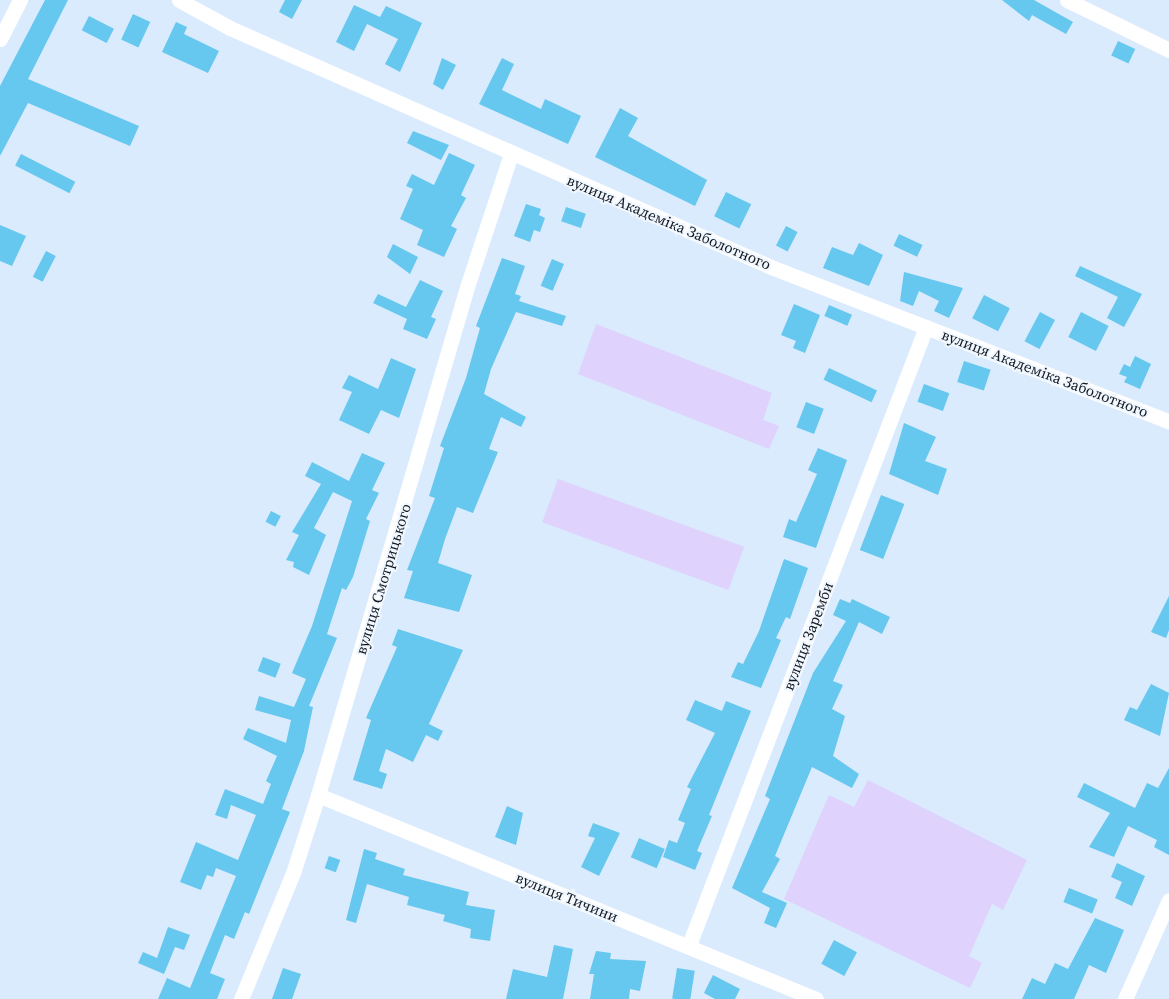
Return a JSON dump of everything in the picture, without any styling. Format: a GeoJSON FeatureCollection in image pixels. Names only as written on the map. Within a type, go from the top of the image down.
{"type":"FeatureCollection","features":[{"type":"Feature","properties":{"kind":"street"},"geometry":{"type":"LineString","coordinates":[[0,39],[20,0]]}},
{"type":"Feature","properties":{"kind":"street","name":"вулиця Академіка Заболотного"},"geometry":{"type":"LineString","coordinates":[[179,0],[230,28],[511,154],[771,266],[1169,422]]}},
{"type":"Feature","properties":{"kind":"street"},"geometry":{"type":"LineString","coordinates":[[1067,0],[1169,50]]}},
{"type":"Feature","properties":{"kind":"street","name":"вулиця Смотрицького"},"geometry":{"type":"LineString","coordinates":[[241,999],[293,873],[318,795],[467,287],[511,154]]}},
{"type":"Feature","properties":{"kind":"street","name":"вулиця Заремби"},"geometry":{"type":"LineString","coordinates":[[689,945],[926,327]]}},
{"type":"Feature","properties":{"kind":"street","name":"вулиця Тичини"},"geometry":{"type":"LineString","coordinates":[[318,795],[689,945],[792,994],[816,999]]}},
{"type":"Feature","properties":{"kind":"street"},"geometry":{"type":"LineString","coordinates":[[1125,999],[1169,900]]}},
{"type":"Feature","properties":{"kind":"shaded area"},"geometry":{"type":"Polygon","coordinates":[[[596,324],[772,393],[763,420],[779,426],[769,449],[578,374],[596,324]]]}},
{"type":"Feature","properties":{"kind":"shaded area"},"geometry":{"type":"Polygon","coordinates":[[[558,479],[744,547],[728,590],[542,522],[558,479]]]}},
{"type":"Feature","properties":{"kind":"shaded area"},"geometry":{"type":"Polygon","coordinates":[[[868,780],[1027,860],[1003,910],[992,904],[969,956],[982,963],[970,988],[784,899],[829,795],[854,807],[868,780]]]}},
{"type":"Feature","properties":{"kind":"building"},"geometry":{"type":"Polygon","coordinates":[[[45,0],[68,0],[28,79],[139,126],[130,146],[28,103],[0,156],[0,86],[45,0]]]}},
{"type":"Feature","properties":{"kind":"building"},"geometry":{"type":"Polygon","coordinates":[[[285,0],[302,0],[292,19],[279,12],[285,0]]]}},
{"type":"Feature","properties":{"kind":"building"},"geometry":{"type":"Polygon","coordinates":[[[1002,0],[1034,0],[1073,22],[1066,34],[1032,15],[1029,21],[1002,0]]]}},
{"type":"Feature","properties":{"kind":"building"},"geometry":{"type":"Polygon","coordinates":[[[354,5],[380,17],[386,6],[422,23],[400,72],[385,64],[398,39],[367,24],[354,51],[336,42],[354,5]]]}},
{"type":"Feature","properties":{"kind":"building"},"geometry":{"type":"Polygon","coordinates":[[[133,14],[150,22],[138,47],[121,39],[133,14]]]}},
{"type":"Feature","properties":{"kind":"building"},"geometry":{"type":"Polygon","coordinates":[[[89,16],[114,29],[107,43],[82,30],[89,16]]]}},
{"type":"Feature","properties":{"kind":"building"},"geometry":{"type":"Polygon","coordinates":[[[176,22],[187,27],[184,34],[219,51],[208,73],[162,52],[176,22]]]}},
{"type":"Feature","properties":{"kind":"building"},"geometry":{"type":"Polygon","coordinates":[[[1118,41],[1135,49],[1128,64],[1111,56],[1118,41]]]}},
{"type":"Feature","properties":{"kind":"building"},"geometry":{"type":"Polygon","coordinates":[[[442,58],[456,65],[443,90],[433,84],[442,58]]]}},
{"type":"Feature","properties":{"kind":"building"},"geometry":{"type":"Polygon","coordinates":[[[502,58],[514,64],[502,90],[541,109],[545,99],[581,116],[568,144],[479,104],[502,58]]]}},
{"type":"Feature","properties":{"kind":"building"},"geometry":{"type":"Polygon","coordinates":[[[620,108],[638,118],[628,136],[707,180],[695,206],[595,157],[620,108]]]}},
{"type":"Feature","properties":{"kind":"building"},"geometry":{"type":"Polygon","coordinates":[[[413,131],[449,145],[441,160],[407,143],[413,131]]]}},
{"type":"Feature","properties":{"kind":"building"},"geometry":{"type":"Polygon","coordinates":[[[449,153],[475,165],[461,195],[466,198],[451,226],[457,229],[444,257],[417,245],[423,230],[400,219],[413,189],[406,186],[412,174],[434,185],[449,153]]]}},
{"type":"Feature","properties":{"kind":"building"},"geometry":{"type":"Polygon","coordinates":[[[21,154],[75,182],[69,193],[15,166],[21,154]]]}},
{"type":"Feature","properties":{"kind":"building"},"geometry":{"type":"Polygon","coordinates":[[[726,192],[751,204],[739,229],[714,216],[726,192]]]}},
{"type":"Feature","properties":{"kind":"building"},"geometry":{"type":"Polygon","coordinates":[[[526,204],[541,209],[539,215],[545,218],[540,232],[534,230],[530,242],[514,236],[526,204]]]}},
{"type":"Feature","properties":{"kind":"building"},"geometry":{"type":"Polygon","coordinates":[[[566,207],[586,214],[581,228],[561,221],[566,207]]]}},
{"type":"Feature","properties":{"kind":"building"},"geometry":{"type":"Polygon","coordinates":[[[0,225],[26,236],[12,266],[0,261],[0,225]]]}},
{"type":"Feature","properties":{"kind":"building"},"geometry":{"type":"Polygon","coordinates":[[[786,226],[798,232],[788,252],[776,246],[786,226]]]}},
{"type":"Feature","properties":{"kind":"building"},"geometry":{"type":"Polygon","coordinates":[[[899,234],[923,245],[917,257],[894,246],[899,234]]]}},
{"type":"Feature","properties":{"kind":"building"},"geometry":{"type":"Polygon","coordinates":[[[859,243],[883,255],[869,286],[823,268],[832,247],[853,255],[859,243]]]}},
{"type":"Feature","properties":{"kind":"building"},"geometry":{"type":"Polygon","coordinates":[[[393,244],[418,257],[410,274],[387,257],[393,244]]]}},
{"type":"Feature","properties":{"kind":"building"},"geometry":{"type":"Polygon","coordinates":[[[46,251],[56,256],[43,282],[33,277],[46,251]]]}},
{"type":"Feature","properties":{"kind":"building"},"geometry":{"type":"Polygon","coordinates":[[[502,258],[525,266],[515,294],[521,296],[519,301],[566,316],[562,326],[516,312],[491,369],[484,394],[526,417],[521,427],[501,417],[489,449],[498,452],[473,513],[457,507],[445,539],[438,563],[472,575],[459,612],[404,598],[413,571],[407,570],[435,498],[429,496],[444,448],[440,446],[466,378],[480,328],[476,326],[502,258]]]}},
{"type":"Feature","properties":{"kind":"building"},"geometry":{"type":"Polygon","coordinates":[[[552,259],[564,264],[553,291],[541,286],[552,259]]]}},
{"type":"Feature","properties":{"kind":"building"},"geometry":{"type":"Polygon","coordinates":[[[1080,266],[1142,294],[1124,327],[1107,318],[1118,297],[1075,276],[1080,266]]]}},
{"type":"Feature","properties":{"kind":"building"},"geometry":{"type":"Polygon","coordinates":[[[904,272],[963,288],[949,318],[934,311],[939,301],[919,291],[913,306],[900,301],[904,272]]]}},
{"type":"Feature","properties":{"kind":"building"},"geometry":{"type":"Polygon","coordinates":[[[420,280],[443,291],[431,317],[436,319],[427,339],[403,329],[407,319],[373,303],[378,294],[406,307],[420,280]]]}},
{"type":"Feature","properties":{"kind":"building"},"geometry":{"type":"Polygon","coordinates":[[[984,295],[1010,308],[998,331],[972,318],[984,295]]]}},
{"type":"Feature","properties":{"kind":"building"},"geometry":{"type":"Polygon","coordinates":[[[794,304],[820,315],[805,353],[793,348],[796,341],[781,335],[794,304]]]}},
{"type":"Feature","properties":{"kind":"building"},"geometry":{"type":"Polygon","coordinates":[[[829,305],[852,315],[847,326],[824,316],[829,305]]]}},
{"type":"Feature","properties":{"kind":"building"},"geometry":{"type":"Polygon","coordinates":[[[1040,312],[1055,320],[1040,349],[1025,341],[1040,312]]]}},
{"type":"Feature","properties":{"kind":"building"},"geometry":{"type":"Polygon","coordinates":[[[1081,312],[1109,326],[1096,351],[1068,337],[1081,312]]]}},
{"type":"Feature","properties":{"kind":"building"},"geometry":{"type":"Polygon","coordinates":[[[1135,356],[1151,364],[1140,389],[1124,382],[1127,377],[1119,374],[1124,364],[1130,367],[1135,356]]]}},
{"type":"Feature","properties":{"kind":"building"},"geometry":{"type":"Polygon","coordinates":[[[391,358],[416,369],[399,418],[381,410],[369,434],[339,420],[352,392],[342,388],[349,375],[378,389],[391,358]]]}},
{"type":"Feature","properties":{"kind":"building"},"geometry":{"type":"Polygon","coordinates":[[[964,361],[991,370],[984,391],[957,382],[964,361]]]}},
{"type":"Feature","properties":{"kind":"building"},"geometry":{"type":"Polygon","coordinates":[[[829,368],[877,390],[872,402],[824,380],[829,368]]]}},
{"type":"Feature","properties":{"kind":"building"},"geometry":{"type":"Polygon","coordinates":[[[924,384],[949,393],[943,411],[918,402],[924,384]]]}},
{"type":"Feature","properties":{"kind":"building"},"geometry":{"type":"Polygon","coordinates":[[[806,402],[824,409],[814,434],[796,427],[806,402]]]}},
{"type":"Feature","properties":{"kind":"building"},"geometry":{"type":"Polygon","coordinates":[[[904,423],[936,437],[925,461],[947,469],[938,495],[889,474],[904,423]]]}},
{"type":"Feature","properties":{"kind":"building"},"geometry":{"type":"Polygon","coordinates":[[[818,448],[847,460],[816,548],[783,537],[789,519],[796,522],[817,474],[808,470],[818,448]]]}},
{"type":"Feature","properties":{"kind":"building"},"geometry":{"type":"Polygon","coordinates":[[[362,453],[385,463],[372,490],[379,493],[366,519],[370,521],[353,577],[346,590],[342,588],[327,634],[337,638],[309,706],[313,707],[304,751],[282,809],[290,812],[249,914],[245,912],[234,939],[225,935],[210,973],[225,979],[217,999],[158,999],[167,978],[190,988],[236,876],[216,868],[213,877],[207,875],[201,890],[180,882],[196,842],[238,860],[256,815],[231,805],[227,819],[215,815],[225,789],[263,804],[271,784],[266,781],[277,756],[243,739],[248,728],[286,743],[291,720],[255,710],[259,696],[294,707],[306,679],[292,673],[312,626],[352,501],[333,492],[314,528],[326,535],[309,575],[293,567],[294,562],[286,560],[299,535],[292,532],[321,484],[305,476],[312,462],[349,481],[362,453]]]}},
{"type":"Feature","properties":{"kind":"building"},"geometry":{"type":"Polygon","coordinates":[[[881,495],[904,504],[883,559],[860,550],[881,495]]]}},
{"type":"Feature","properties":{"kind":"building"},"geometry":{"type":"Polygon","coordinates":[[[271,511],[281,516],[275,527],[266,522],[271,511]]]}},
{"type":"Feature","properties":{"kind":"building"},"geometry":{"type":"Polygon","coordinates":[[[784,559],[808,568],[790,619],[786,617],[776,638],[781,640],[761,688],[731,677],[738,662],[743,664],[759,631],[784,559]]]}},
{"type":"Feature","properties":{"kind":"building"},"geometry":{"type":"Polygon","coordinates":[[[1169,596],[1169,630],[1166,638],[1151,632],[1169,596]]]}},
{"type":"Feature","properties":{"kind":"building"},"geometry":{"type":"Polygon","coordinates":[[[840,599],[850,603],[852,599],[890,617],[882,634],[859,622],[833,681],[843,685],[832,709],[845,716],[833,756],[859,774],[852,788],[812,767],[775,856],[780,859],[762,892],[787,903],[776,928],[764,923],[770,908],[732,888],[770,799],[765,796],[813,673],[846,621],[833,615],[840,599]]]}},
{"type":"Feature","properties":{"kind":"building"},"geometry":{"type":"Polygon","coordinates":[[[398,629],[463,650],[429,724],[443,731],[438,741],[426,735],[413,762],[386,749],[379,771],[387,774],[382,789],[353,780],[371,720],[366,718],[397,647],[392,645],[398,629]]]}},
{"type":"Feature","properties":{"kind":"building"},"geometry":{"type":"Polygon","coordinates":[[[263,657],[281,664],[275,678],[258,671],[263,657]]]}},
{"type":"Feature","properties":{"kind":"building"},"geometry":{"type":"Polygon","coordinates":[[[1151,684],[1169,693],[1160,736],[1124,720],[1130,707],[1137,710],[1151,684]]]}},
{"type":"Feature","properties":{"kind":"building"},"geometry":{"type":"Polygon","coordinates":[[[695,700],[722,711],[726,701],[751,711],[709,815],[712,816],[697,851],[702,853],[695,870],[663,857],[669,840],[677,843],[685,823],[678,820],[691,789],[687,787],[715,733],[686,720],[695,700]]]}},
{"type":"Feature","properties":{"kind":"building"},"geometry":{"type":"Polygon","coordinates":[[[1169,768],[1169,855],[1154,847],[1157,840],[1128,826],[1114,857],[1089,847],[1110,813],[1077,797],[1084,783],[1135,808],[1147,783],[1158,788],[1169,768]]]}},
{"type":"Feature","properties":{"kind":"building"},"geometry":{"type":"Polygon","coordinates":[[[507,806],[523,813],[516,845],[495,837],[507,806]]]}},
{"type":"Feature","properties":{"kind":"building"},"geometry":{"type":"Polygon","coordinates":[[[593,823],[620,833],[599,876],[581,867],[595,838],[588,836],[593,823]]]}},
{"type":"Feature","properties":{"kind":"building"},"geometry":{"type":"Polygon","coordinates":[[[639,838],[665,849],[657,868],[631,857],[639,838]]]}},
{"type":"Feature","properties":{"kind":"building"},"geometry":{"type":"Polygon","coordinates":[[[364,849],[377,853],[375,859],[405,869],[403,875],[469,892],[466,905],[495,910],[490,941],[470,938],[471,929],[443,921],[445,915],[407,905],[409,897],[367,884],[356,923],[346,920],[364,849]]]}},
{"type":"Feature","properties":{"kind":"building"},"geometry":{"type":"Polygon","coordinates":[[[329,856],[340,860],[336,872],[325,868],[329,856]]]}},
{"type":"Feature","properties":{"kind":"building"},"geometry":{"type":"Polygon","coordinates":[[[1117,863],[1145,876],[1132,906],[1115,898],[1122,882],[1111,877],[1117,863]]]}},
{"type":"Feature","properties":{"kind":"building"},"geometry":{"type":"Polygon","coordinates":[[[1069,888],[1098,900],[1092,914],[1063,902],[1069,888]]]}},
{"type":"Feature","properties":{"kind":"building"},"geometry":{"type":"Polygon","coordinates":[[[1095,918],[1124,930],[1106,973],[1089,965],[1074,999],[1022,999],[1032,978],[1045,984],[1055,963],[1068,969],[1095,918]]]}},
{"type":"Feature","properties":{"kind":"building"},"geometry":{"type":"Polygon","coordinates":[[[168,927],[190,935],[184,950],[175,947],[164,974],[138,963],[143,952],[157,958],[168,927]]]}},
{"type":"Feature","properties":{"kind":"building"},"geometry":{"type":"Polygon","coordinates":[[[834,940],[857,952],[844,976],[821,964],[834,940]]]}},
{"type":"Feature","properties":{"kind":"building"},"geometry":{"type":"Polygon","coordinates":[[[554,945],[573,949],[563,999],[506,999],[513,969],[547,977],[554,945]]]}},
{"type":"Feature","properties":{"kind":"building"},"geometry":{"type":"Polygon","coordinates":[[[596,951],[611,953],[610,959],[646,961],[640,991],[630,989],[629,999],[590,999],[594,974],[589,974],[596,951]]]}},
{"type":"Feature","properties":{"kind":"building"},"geometry":{"type":"Polygon","coordinates":[[[283,968],[301,974],[292,999],[272,999],[283,968]]]}},
{"type":"Feature","properties":{"kind":"building"},"geometry":{"type":"Polygon","coordinates":[[[677,968],[695,971],[690,999],[672,999],[677,968]]]}},
{"type":"Feature","properties":{"kind":"building"},"geometry":{"type":"Polygon","coordinates":[[[713,975],[740,989],[735,999],[715,999],[704,993],[713,975]]]}}]}
